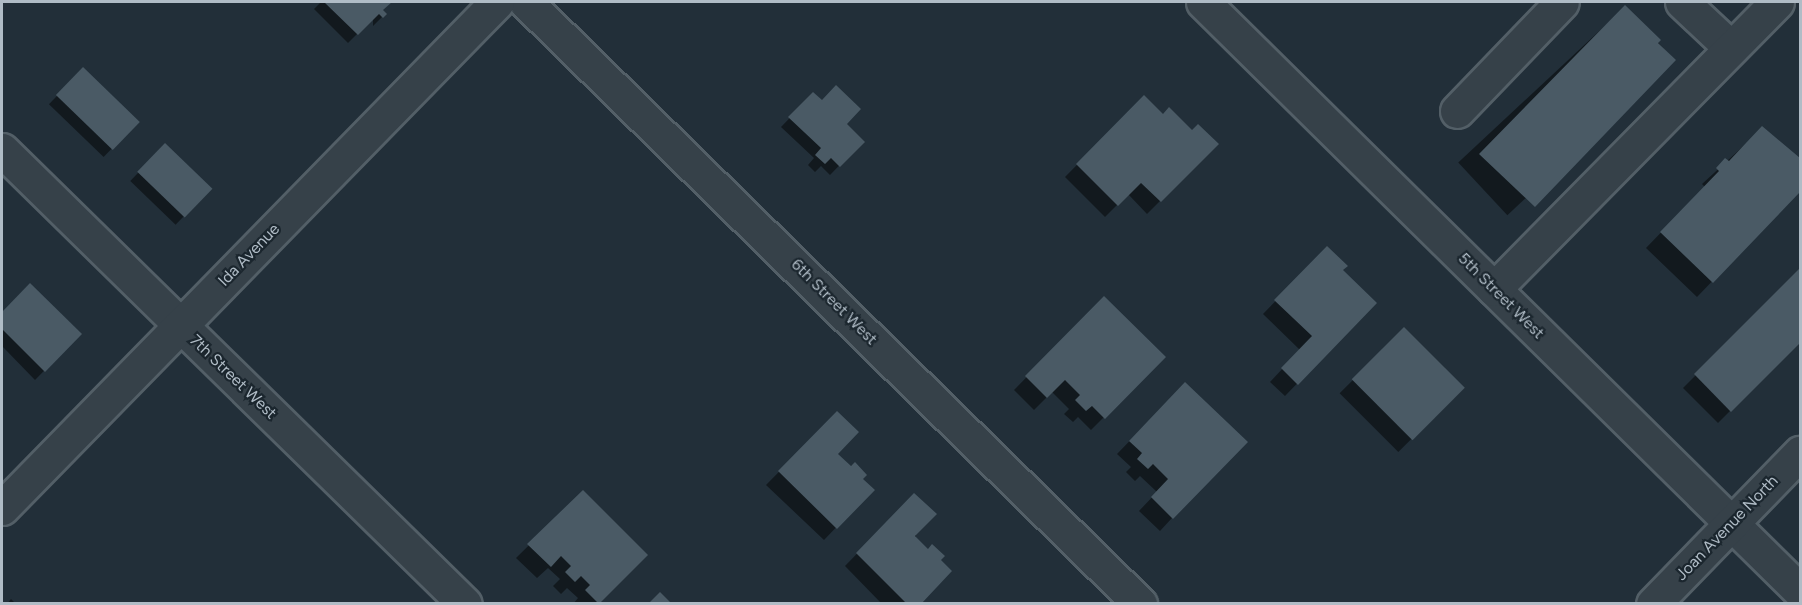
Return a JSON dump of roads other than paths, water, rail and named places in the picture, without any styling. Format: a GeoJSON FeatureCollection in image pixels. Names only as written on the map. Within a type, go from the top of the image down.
{"type":"FeatureCollection","features":[{"type":"Feature","properties":{"kind":"street","name":"Ida Avenue"},"geometry":{"type":"LineString","coordinates":[[2,508],[497,2]]}},
{"type":"Feature","properties":{"kind":"street","name":"6th Street West"},"geometry":{"type":"LineString","coordinates":[[526,2],[1140,603]]}},
{"type":"Feature","properties":{"kind":"street","name":"5th Street West"},"geometry":{"type":"LineString","coordinates":[[1203,2],[1800,591]]}},
{"type":"Feature","properties":{"kind":"street"},"geometry":{"type":"LineString","coordinates":[[1457,111],[1562,2]]}},
{"type":"Feature","properties":{"kind":"street"},"geometry":{"type":"LineString","coordinates":[[1682,2],[1731,48]]}},
{"type":"Feature","properties":{"kind":"street"},"geometry":{"type":"LineString","coordinates":[[1494,289],[1777,2]]}},
{"type":"Feature","properties":{"kind":"street","name":"7th Street West"},"geometry":{"type":"LineString","coordinates":[[2,150],[465,603]]}},
{"type":"Feature","properties":{"kind":"street","name":"Joan Avenue North"},"geometry":{"type":"LineString","coordinates":[[1653,603],[1800,453]]}}]}
